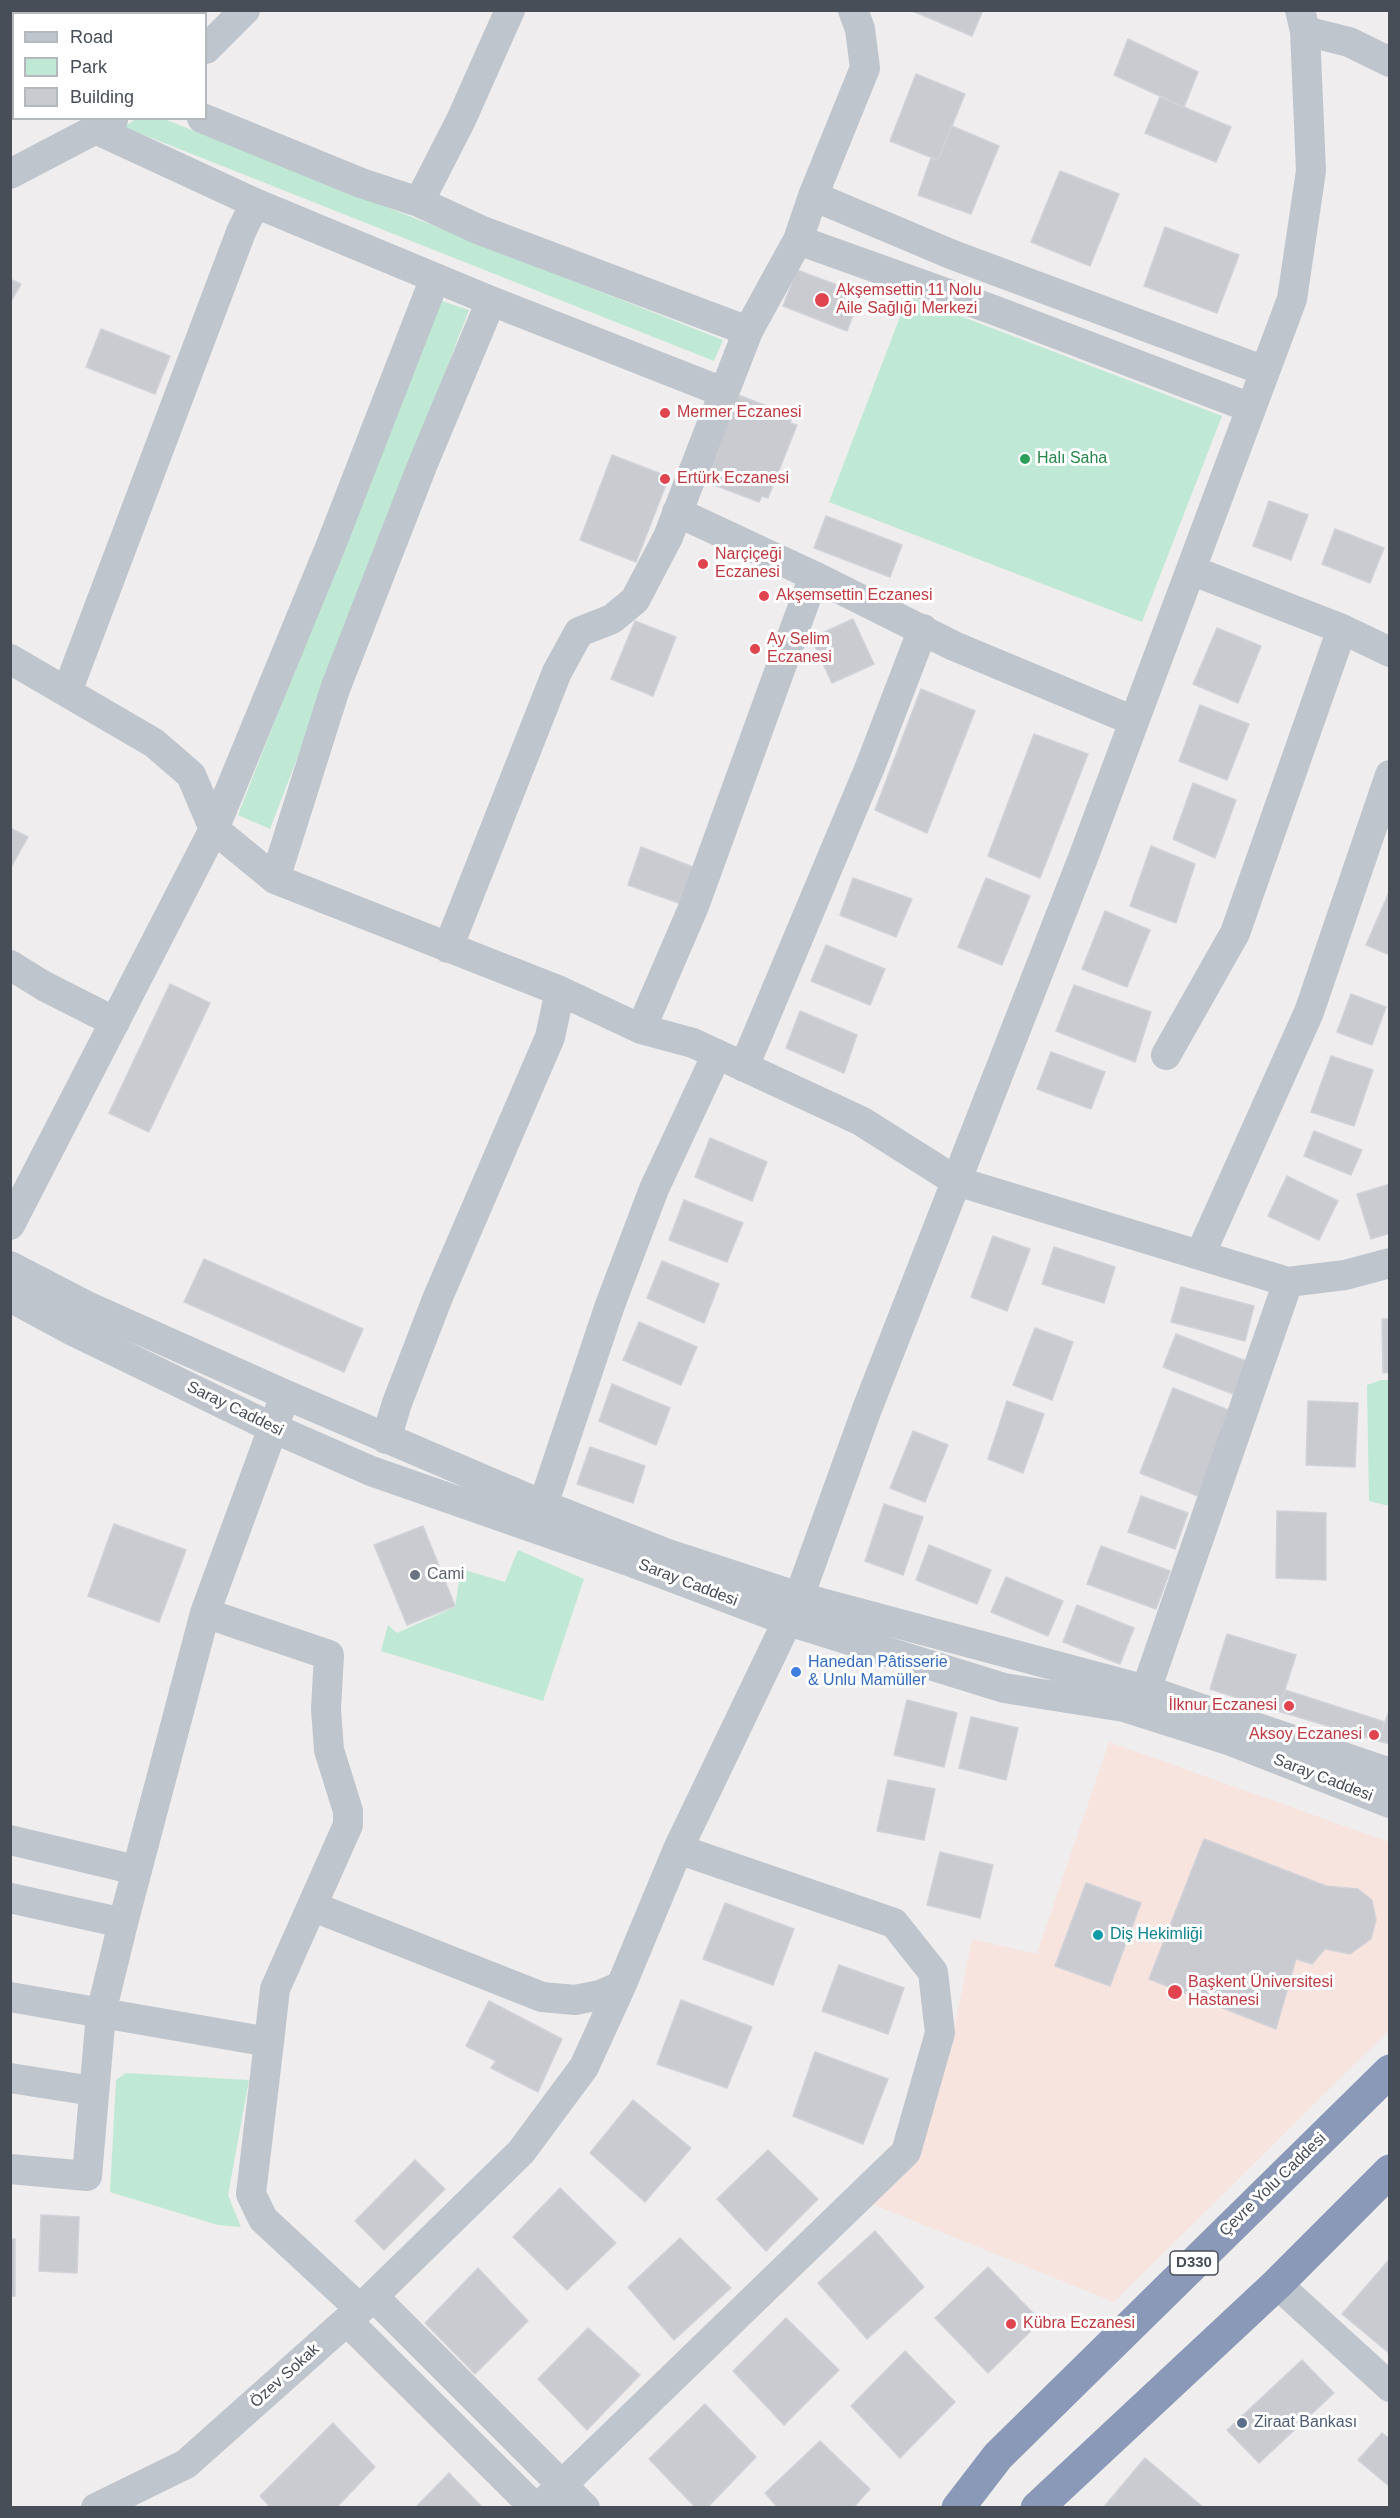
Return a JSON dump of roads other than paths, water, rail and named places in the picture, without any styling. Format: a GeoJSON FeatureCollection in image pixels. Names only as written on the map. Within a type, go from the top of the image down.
{"type":"FeatureCollection","features":[{"type":"Feature","properties":{"kind":"highway","name":"Çevre Yolu Caddesi"},"geometry":{"type":"LineString","coordinates":[[958,2508],[998,2456],[1389,2071]]}},
{"type":"Feature","properties":{"kind":"highway"},"geometry":{"type":"LineString","coordinates":[[1040,2505],[1277,2284],[1389,2171]]}},
{"type":"Feature","properties":{"kind":"highway","name":"D330"},"geometry":{"type":"LineString","coordinates":[[938,2508],[998,2456]]}},
{"type":"Feature","properties":{"kind":"street"},"geometry":{"type":"LineString","coordinates":[[207,48],[245,10]]}},
{"type":"Feature","properties":{"kind":"street"},"geometry":{"type":"LineString","coordinates":[[419,202],[461,120],[510,10]]}},
{"type":"Feature","properties":{"kind":"street"},"geometry":{"type":"LineString","coordinates":[[448,948],[556,672],[579,632],[612,619],[635,600],[668,537],[748,331],[798,240],[813,196],[865,68],[860,29],[853,10]]}},
{"type":"Feature","properties":{"kind":"street"},"geometry":{"type":"LineString","coordinates":[[1303,21],[1389,62]]}},
{"type":"Feature","properties":{"kind":"street","name":"Özev Sokak"},"geometry":{"type":"LineString","coordinates":[[96,2508],[186,2464],[360,2309],[521,2152],[584,2067],[621,1986],[678,1849],[793,1609],[867,1409],[1083,858],[1292,298],[1311,171],[1303,21]]}},
{"type":"Feature","properties":{"kind":"street"},"geometry":{"type":"LineString","coordinates":[[207,120],[361,183],[419,202],[480,230],[748,331]]}},
{"type":"Feature","properties":{"kind":"street"},"geometry":{"type":"LineString","coordinates":[[10,174],[105,124],[255,203],[491,301],[723,392]]}},
{"type":"Feature","properties":{"kind":"street"},"geometry":{"type":"LineString","coordinates":[[813,196],[953,255],[1265,371]]}},
{"type":"Feature","properties":{"kind":"street"},"geometry":{"type":"LineString","coordinates":[[67,692],[241,232],[255,203]]}},
{"type":"Feature","properties":{"kind":"street"},"geometry":{"type":"LineString","coordinates":[[798,240],[991,309],[1251,408]]}},
{"type":"Feature","properties":{"kind":"street"},"geometry":{"type":"LineString","coordinates":[[10,1225],[214,829],[331,545],[435,278]]}},
{"type":"Feature","properties":{"kind":"street"},"geometry":{"type":"LineString","coordinates":[[275,879],[335,689],[422,466],[491,301]]}},
{"type":"Feature","properties":{"kind":"street"},"geometry":{"type":"LineString","coordinates":[[677,512],[814,576],[954,646],[1134,721]]}},
{"type":"Feature","properties":{"kind":"street"},"geometry":{"type":"LineString","coordinates":[[1191,570],[1342,629],[1389,652]]}},
{"type":"Feature","properties":{"kind":"street"},"geometry":{"type":"LineString","coordinates":[[641,1029],[694,906],[814,576]]}},
{"type":"Feature","properties":{"kind":"street"},"geometry":{"type":"LineString","coordinates":[[744,1067],[870,767],[923,629]]}},
{"type":"Feature","properties":{"kind":"street"},"geometry":{"type":"LineString","coordinates":[[1166,1055],[1234,933],[1342,629]]}},
{"type":"Feature","properties":{"kind":"street"},"geometry":{"type":"LineString","coordinates":[[10,659],[154,743],[190,776],[214,829],[275,879],[560,992],[641,1029],[693,1043],[861,1121],[956,1181],[1288,1282],[1345,1275],[1389,1263]]}},
{"type":"Feature","properties":{"kind":"street"},"geometry":{"type":"LineString","coordinates":[[1200,1255],[1309,1012],[1389,776]]}},
{"type":"Feature","properties":{"kind":"street"},"geometry":{"type":"LineString","coordinates":[[10,965],[44,986],[115,1022]]}},
{"type":"Feature","properties":{"kind":"street"},"geometry":{"type":"LineString","coordinates":[[386,1439],[397,1403],[438,1297],[550,1037],[560,992]]}},
{"type":"Feature","properties":{"kind":"street"},"geometry":{"type":"LineString","coordinates":[[543,1505],[610,1305],[654,1189],[717,1054]]}},
{"type":"Feature","properties":{"kind":"street","name":"Saray Caddesi"},"geometry":{"type":"LineString","coordinates":[[10,1266],[88,1307],[386,1439],[665,1553],[793,1609],[1004,1688],[1124,1707],[1231,1742],[1389,1803]]}},
{"type":"Feature","properties":{"kind":"street"},"geometry":{"type":"LineString","coordinates":[[1146,1690],[1288,1282]]}},
{"type":"Feature","properties":{"kind":"street","name":"Saray Caddesi"},"geometry":{"type":"LineString","coordinates":[[10,1297],[73,1331],[273,1428],[371,1471],[626,1560],[793,1609],[1146,1690],[1389,1773]]}},
{"type":"Feature","properties":{"kind":"street"},"geometry":{"type":"LineString","coordinates":[[10,2169],[87,2176],[100,2013],[136,1870],[205,1613],[286,1395]]}},
{"type":"Feature","properties":{"kind":"street"},"geometry":{"type":"LineString","coordinates":[[205,1613],[329,1655],[326,1709],[329,1750],[348,1811],[348,1825],[314,1907],[275,1989],[251,2194],[263,2219],[360,2309],[562,2484],[585,2508]]}},
{"type":"Feature","properties":{"kind":"street"},"geometry":{"type":"LineString","coordinates":[[10,1840],[136,1870]]}},
{"type":"Feature","properties":{"kind":"street"},"geometry":{"type":"LineString","coordinates":[[360,2309],[537,2508],[906,2152],[940,2033],[933,1972],[894,1923],[678,1849]]}},
{"type":"Feature","properties":{"kind":"street"},"geometry":{"type":"LineString","coordinates":[[10,1898],[123,1923]]}},
{"type":"Feature","properties":{"kind":"street"},"geometry":{"type":"LineString","coordinates":[[314,1907],[542,1997],[575,2000],[600,1995],[621,1986]]}},
{"type":"Feature","properties":{"kind":"street"},"geometry":{"type":"LineString","coordinates":[[10,1997],[269,2042]]}},
{"type":"Feature","properties":{"kind":"street"},"geometry":{"type":"LineString","coordinates":[[10,2078],[93,2091]]}},
{"type":"Feature","properties":{"kind":"street"},"geometry":{"type":"LineString","coordinates":[[1277,2284],[1389,2387]]}},
{"type":"Feature","properties":{"kind":"place","name":"Akşemsettin 11 Nolu Aile Sağlığı Merkezi"},"geometry":{"type":"Point","coordinates":[822,300]}},
{"type":"Feature","properties":{"kind":"place","name":"Mermer Eczanesi"},"geometry":{"type":"Point","coordinates":[665,413]}},
{"type":"Feature","properties":{"kind":"place","name":"Halı Saha"},"geometry":{"type":"Point","coordinates":[1025,459]}},
{"type":"Feature","properties":{"kind":"place","name":"Ertürk Eczanesi"},"geometry":{"type":"Point","coordinates":[665,479]}},
{"type":"Feature","properties":{"kind":"place","name":"Narçiçeği Eczanesi"},"geometry":{"type":"Point","coordinates":[703,564]}},
{"type":"Feature","properties":{"kind":"place","name":"Akşemsettin Eczanesi"},"geometry":{"type":"Point","coordinates":[764,596]}},
{"type":"Feature","properties":{"kind":"place","name":"Ay Selim Eczanesi"},"geometry":{"type":"Point","coordinates":[755,649]}},
{"type":"Feature","properties":{"kind":"place","name":"Cami"},"geometry":{"type":"Point","coordinates":[415,1575]}},
{"type":"Feature","properties":{"kind":"place","name":"Hanedan Pâtisserie & Unlu Mamüller"},"geometry":{"type":"Point","coordinates":[796,1672]}},
{"type":"Feature","properties":{"kind":"place","name":"İlknur Eczanesi"},"geometry":{"type":"Point","coordinates":[1289,1706]}},
{"type":"Feature","properties":{"kind":"place","name":"Aksoy Eczanesi"},"geometry":{"type":"Point","coordinates":[1374,1735]}},
{"type":"Feature","properties":{"kind":"place","name":"Diş Hekimliği"},"geometry":{"type":"Point","coordinates":[1098,1935]}},
{"type":"Feature","properties":{"kind":"place","name":"Başkent Üniversitesi Hastanesi"},"geometry":{"type":"Point","coordinates":[1175,1992]}},
{"type":"Feature","properties":{"kind":"place","name":"Kübra Eczanesi"},"geometry":{"type":"Point","coordinates":[1011,2324]}},
{"type":"Feature","properties":{"kind":"place","name":"Ziraat Bankası"},"geometry":{"type":"Point","coordinates":[1242,2423]}}]}
